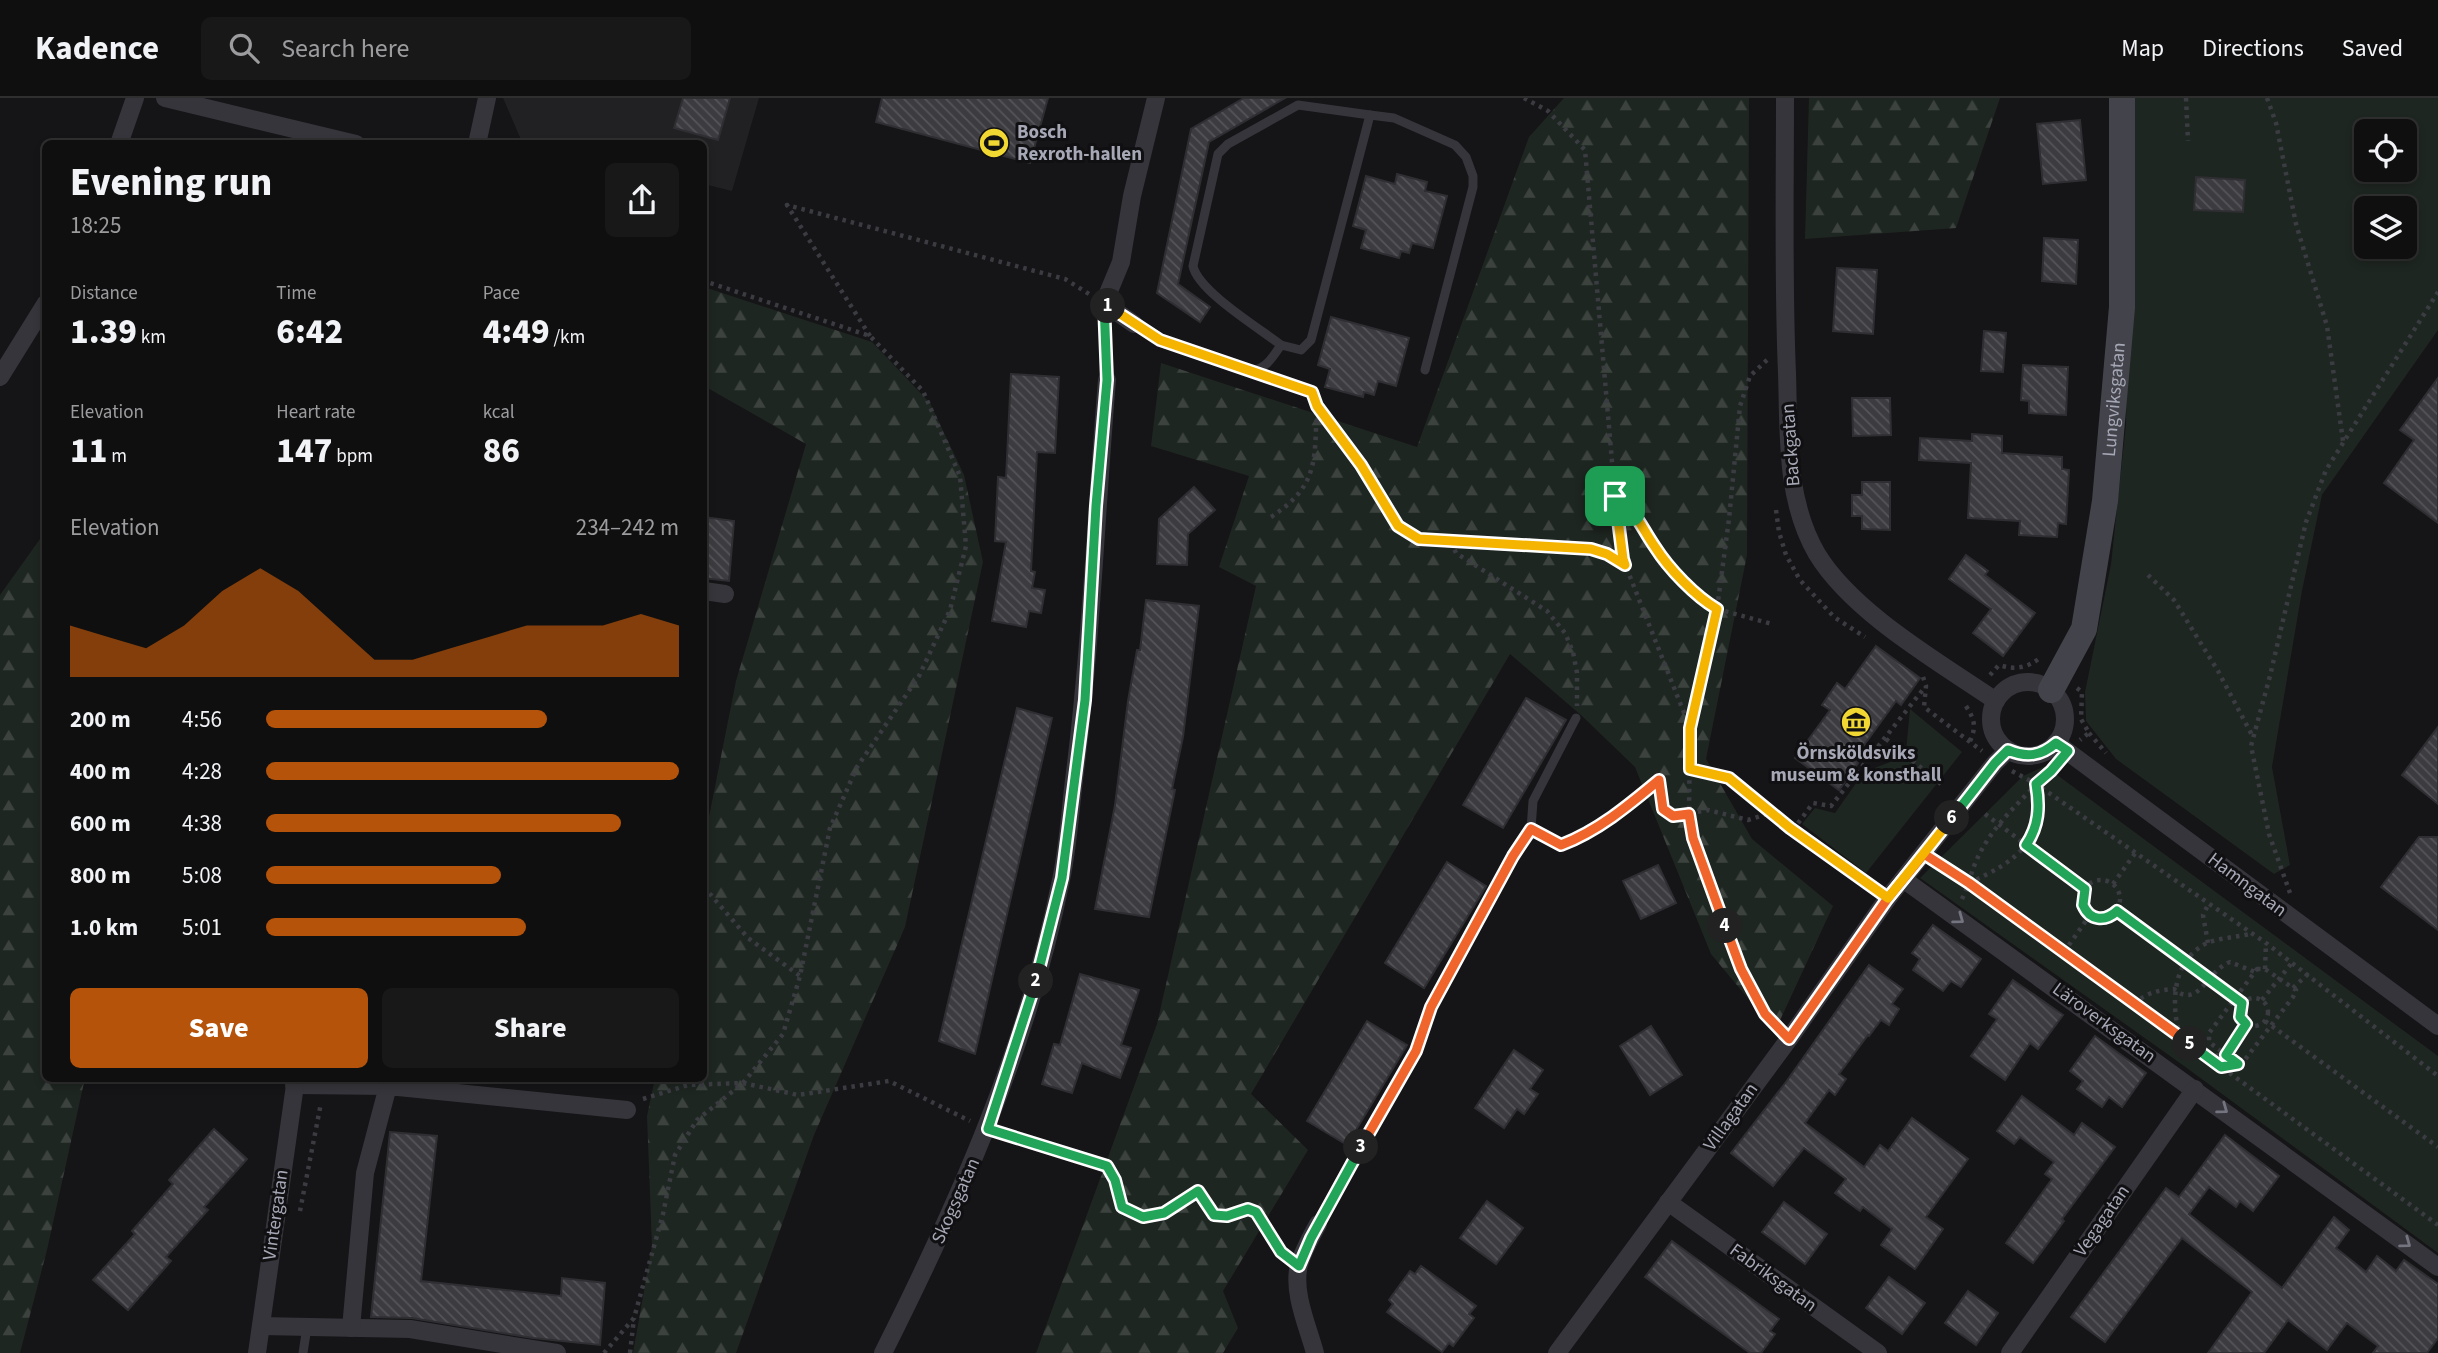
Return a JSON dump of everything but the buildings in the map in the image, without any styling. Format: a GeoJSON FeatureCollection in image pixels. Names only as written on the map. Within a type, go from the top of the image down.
{"type":"FeatureCollection","features":[{"type":"Feature","properties":{"kind":"street"},"geometry":{"type":"LineString","coordinates":[[120,140],[135,98]]}},
{"type":"Feature","properties":{"kind":"street"},"geometry":{"type":"LineString","coordinates":[[165,98],[339,140]]}},
{"type":"Feature","properties":{"kind":"street"},"geometry":{"type":"LineString","coordinates":[[478,140],[487,98]]}},
{"type":"Feature","properties":{"kind":"street"},"geometry":{"type":"LineString","coordinates":[[1134,324],[1104,303],[1121,262],[1132,196],[1156,98]]}},
{"type":"Feature","properties":{"kind":"street","name":"Backgatan"},"geometry":{"type":"LineString","coordinates":[[1785,98],[1783,276],[1789,450],[1800,520],[1818,555],[1844,588],[1881,621],[1996,701]]}},
{"type":"Feature","properties":{"kind":"street","name":"Lungviksgatan"},"geometry":{"type":"LineString","coordinates":[[2051,690],[2084,629],[2105,501],[2122,307],[2122,98]]}},
{"type":"Feature","properties":{"kind":"street"},"geometry":{"type":"LineString","coordinates":[[0,377],[42,309]]}},
{"type":"Feature","properties":{"kind":"street","name":"Skogsgatan"},"geometry":{"type":"LineString","coordinates":[[883,1353],[947,1224],[988,1129],[1041,965],[1062,878],[1085,700],[1096,506],[1107,380]]}},
{"type":"Feature","properties":{"kind":"street"},"geometry":{"type":"LineString","coordinates":[[707,592],[725,594]]}},
{"type":"Feature","properties":{"kind":"street"},"geometry":{"type":"LineString","coordinates":[[2015,684],[2040,684],[2051,690],[2059,698],[2065,721],[2062,747],[2039,754],[2018,754],[2008,750],[1994,733],[1991,722],[1996,701],[2004,691],[2015,684]]}},
{"type":"Feature","properties":{"kind":"street","name":"Hamngatan"},"geometry":{"type":"LineString","coordinates":[[2062,747],[2438,1026]]}},
{"type":"Feature","properties":{"kind":"street"},"geometry":{"type":"LineString","coordinates":[[1903,879],[2008,750]]}},
{"type":"Feature","properties":{"kind":"street","name":"Villagatan"},"geometry":{"type":"LineString","coordinates":[[1557,1353],[1789,1039],[1903,879]]}},
{"type":"Feature","properties":{"kind":"street","name":"Läroverksgatan"},"geometry":{"type":"LineString","coordinates":[[1903,879],[2438,1267]]}},
{"type":"Feature","properties":{"kind":"street","name":"Vintergatan"},"geometry":{"type":"LineString","coordinates":[[257,1353],[295,1082]]}},
{"type":"Feature","properties":{"kind":"street"},"geometry":{"type":"LineString","coordinates":[[351,1328],[365,1173],[389,1082],[627,1110]]}},
{"type":"Feature","properties":{"kind":"street","name":"Vegagatan"},"geometry":{"type":"LineString","coordinates":[[2010,1353],[2194,1088]]}},
{"type":"Feature","properties":{"kind":"street","name":"Fabriksgatan"},"geometry":{"type":"LineString","coordinates":[[1668,1202],[1878,1353]]}},
{"type":"Feature","properties":{"kind":"street"},"geometry":{"type":"LineString","coordinates":[[1315,1353],[1298,1284],[1299,1266],[1318,1224]]}},
{"type":"Feature","properties":{"kind":"street"},"geometry":{"type":"LineString","coordinates":[[261,1326],[410,1329],[557,1353]]}},
{"type":"Feature","properties":{"kind":"lane"},"geometry":{"type":"LineString","coordinates":[[1370,115],[1311,341],[1301,349],[1281,345],[1206,289],[1195,275],[1193,266],[1218,154],[1228,144],[1298,105],[1394,118],[1455,145],[1466,157],[1473,176],[1473,187],[1425,370]]}},
{"type":"Feature","properties":{"kind":"lane"},"geometry":{"type":"LineString","coordinates":[[1134,324],[1160,340],[1312,392]]}},
{"type":"Feature","properties":{"kind":"lane"},"geometry":{"type":"LineString","coordinates":[[1248,371],[1261,369],[1281,345]]}},
{"type":"Feature","properties":{"kind":"lane"},"geometry":{"type":"LineString","coordinates":[[1318,1224],[1416,1051],[1431,1007],[1513,856],[1531,829],[1533,801],[1576,718]]}},
{"type":"Feature","properties":{"kind":"lane"},"geometry":{"type":"LineString","coordinates":[[303,1353],[307,1327]]}},
{"type":"Feature","properties":{"kind":"path"},"geometry":{"type":"LineString","coordinates":[[1524,98],[1548,111],[1585,150],[1615,496],[1623,559],[1690,728]]}},
{"type":"Feature","properties":{"kind":"path"},"geometry":{"type":"LineString","coordinates":[[2186,98],[2188,141]]}},
{"type":"Feature","properties":{"kind":"path"},"geometry":{"type":"LineString","coordinates":[[2267,98],[2276,123],[2297,224],[2327,326],[2343,442]]}},
{"type":"Feature","properties":{"kind":"path"},"geometry":{"type":"LineString","coordinates":[[630,1353],[634,1318],[663,1214],[675,1155],[697,1120],[743,1083],[783,1034],[800,976],[830,828],[857,767],[919,676],[950,610],[966,546],[960,476],[923,391],[870,336],[787,205],[1065,279],[1104,303],[1107,380]]}},
{"type":"Feature","properties":{"kind":"path"},"geometry":{"type":"LineString","coordinates":[[707,282],[870,336]]}},
{"type":"Feature","properties":{"kind":"path"},"geometry":{"type":"LineString","coordinates":[[2303,926],[2269,834],[2250,746],[2306,522],[2326,470],[2438,292]]}},
{"type":"Feature","properties":{"kind":"path"},"geometry":{"type":"LineString","coordinates":[[1770,357],[1750,376],[1740,406],[1717,609],[1690,728],[1689,814],[1693,838],[1741,969],[1765,1014],[1789,1039]]}},
{"type":"Feature","properties":{"kind":"path"},"geometry":{"type":"LineString","coordinates":[[1312,392],[1317,406],[1361,465],[1398,526],[1419,539],[1591,549],[1607,554],[1625,565]]}},
{"type":"Feature","properties":{"kind":"path"},"geometry":{"type":"LineString","coordinates":[[1271,517],[1292,504],[1313,471],[1317,406]]}},
{"type":"Feature","properties":{"kind":"path"},"geometry":{"type":"LineString","coordinates":[[1615,496],[1630,506],[1664,558],[1702,600],[1717,609],[1772,624]]}},
{"type":"Feature","properties":{"kind":"path"},"geometry":{"type":"LineString","coordinates":[[1451,542],[1456,553],[1547,611],[1565,633],[1573,652],[1577,673],[1576,718]]}},
{"type":"Feature","properties":{"kind":"path"},"geometry":{"type":"LineString","coordinates":[[2148,575],[2174,600],[2218,670],[2253,737]]}},
{"type":"Feature","properties":{"kind":"path"},"geometry":{"type":"LineString","coordinates":[[1793,830],[1814,803],[1831,806],[1926,686]]}},
{"type":"Feature","properties":{"kind":"path"},"geometry":{"type":"LineString","coordinates":[[1886,739],[1941,784]]}},
{"type":"Feature","properties":{"kind":"path"},"geometry":{"type":"LineString","coordinates":[[1942,907],[1962,901],[1974,862],[1997,824],[2051,771],[2062,747]]}},
{"type":"Feature","properties":{"kind":"path"},"geometry":{"type":"LineString","coordinates":[[1690,769],[1729,778],[1770,813],[1888,898]]}},
{"type":"Feature","properties":{"kind":"path"},"geometry":{"type":"LineString","coordinates":[[1531,829],[1561,845],[1573,841],[1620,813],[1659,780],[1663,809],[1673,816],[1707,810],[1748,820],[1770,813]]}},
{"type":"Feature","properties":{"kind":"path"},"geometry":{"type":"LineString","coordinates":[[1969,883],[2016,857],[2026,845],[2034,833],[2038,815],[2036,784]]}},
{"type":"Feature","properties":{"kind":"path"},"geometry":{"type":"LineString","coordinates":[[1985,814],[2085,889]]}},
{"type":"Feature","properties":{"kind":"path"},"geometry":{"type":"LineString","coordinates":[[2113,884],[2136,852]]}},
{"type":"Feature","properties":{"kind":"path"},"geometry":{"type":"LineString","coordinates":[[1924,854],[1969,883],[2438,1224]]}},
{"type":"Feature","properties":{"kind":"path"},"geometry":{"type":"LineString","coordinates":[[2095,881],[2113,884],[2121,899],[2117,911],[2101,919],[2090,915],[2083,905],[2085,889],[2095,881]]}},
{"type":"Feature","properties":{"kind":"path"},"geometry":{"type":"LineString","coordinates":[[707,890],[748,938],[800,976]]}},
{"type":"Feature","properties":{"kind":"path"},"geometry":{"type":"LineString","coordinates":[[2208,943],[2203,915],[2209,903]]}},
{"type":"Feature","properties":{"kind":"path"},"geometry":{"type":"LineString","coordinates":[[2117,911],[2242,1003]]}},
{"type":"Feature","properties":{"kind":"path"},"geometry":{"type":"LineString","coordinates":[[2064,952],[2090,915]]}},
{"type":"Feature","properties":{"kind":"path"},"geometry":{"type":"LineString","coordinates":[[2181,1038],[2174,1017],[2174,989],[2187,962],[2208,943],[2251,934]]}},
{"type":"Feature","properties":{"kind":"path"},"geometry":{"type":"LineString","coordinates":[[2265,969],[2266,943]]}},
{"type":"Feature","properties":{"kind":"path"},"geometry":{"type":"LineString","coordinates":[[2174,989],[2181,995],[2190,996],[2200,990],[2221,965],[2230,962],[2255,972]]}},
{"type":"Feature","properties":{"kind":"path"},"geometry":{"type":"LineString","coordinates":[[2262,1000],[2291,964]]}},
{"type":"Feature","properties":{"kind":"path"},"geometry":{"type":"LineString","coordinates":[[2209,1042],[2209,1033],[2255,972],[2265,969],[2296,990],[2294,997],[2243,1062],[2221,1067]]}},
{"type":"Feature","properties":{"kind":"path"},"geometry":{"type":"LineString","coordinates":[[2293,988],[2308,974]]}},
{"type":"Feature","properties":{"kind":"path"},"geometry":{"type":"LineString","coordinates":[[2134,1004],[2151,993],[2174,989]]}},
{"type":"Feature","properties":{"kind":"path"},"geometry":{"type":"LineString","coordinates":[[2249,998],[2262,1000],[2268,1007],[2265,1021],[2258,1025],[2246,1024],[2240,1017],[2242,1003],[2249,998]]}},
{"type":"Feature","properties":{"kind":"path"},"geometry":{"type":"LineString","coordinates":[[2265,1021],[2438,1147]]}},
{"type":"Feature","properties":{"kind":"path"},"geometry":{"type":"LineString","coordinates":[[2226,1055],[2246,1024]]}},
{"type":"Feature","properties":{"kind":"path"},"geometry":{"type":"LineString","coordinates":[[2181,1038],[2209,1042],[2238,1064]]}},
{"type":"Feature","properties":{"kind":"path"},"geometry":{"type":"LineString","coordinates":[[2206,1056],[2226,1055]]}},
{"type":"Feature","properties":{"kind":"path"},"geometry":{"type":"LineString","coordinates":[[627,1110],[646,1097],[688,1086],[743,1083],[797,1096],[890,1081],[988,1129],[1107,1166],[1115,1180],[1122,1207],[1143,1217],[1164,1213],[1198,1191],[1214,1215],[1227,1216],[1248,1209],[1256,1212],[1281,1252],[1299,1266]]}},
{"type":"Feature","properties":{"kind":"path"},"geometry":{"type":"LineString","coordinates":[[604,1353],[634,1318]]}},
{"type":"Feature","properties":{"kind":"shaded area"},"geometry":{"type":"Polygon","coordinates":[[[503,98],[759,98],[732,191],[707,185],[707,140],[521,140],[503,98]]]}},
{"type":"Feature","properties":{"kind":"green space"},"geometry":{"type":"Polygon","coordinates":[[[1564,98],[1749,98],[1747,555],[1706,759],[1752,839],[1833,906],[1775,1031],[1711,954],[1635,767],[1582,716],[1510,654],[1251,1094],[1308,1150],[1223,1291],[1238,1328],[1223,1353],[1036,1353],[1157,1024],[1256,586],[1219,567],[1249,476],[1151,446],[1161,363],[1417,447],[1529,137],[1564,98]]]}},
{"type":"Feature","properties":{"kind":"green space"},"geometry":{"type":"Polygon","coordinates":[[[1809,98],[2000,98],[1956,228],[1805,239],[1809,98]]]}},
{"type":"Feature","properties":{"kind":"green space"},"geometry":{"type":"Polygon","coordinates":[[[2131,98],[2438,98],[2438,330],[2322,495],[2302,591],[2272,767],[2290,865],[2274,874],[2116,759],[2086,721],[2085,692],[2111,564],[2126,424],[2131,98]]]}},
{"type":"Feature","properties":{"kind":"green space"},"geometry":{"type":"Polygon","coordinates":[[[707,288],[872,342],[930,403],[964,475],[983,562],[905,927],[814,1135],[736,1353],[633,1353],[652,1246],[647,1116],[654,1082],[707,1082],[707,827],[736,681],[806,444],[707,388],[707,288]]]}},
{"type":"Feature","properties":{"kind":"green space"},"geometry":{"type":"Polygon","coordinates":[[[42,536],[42,1082],[84,1082],[47,1250],[20,1353],[0,1353],[0,595],[42,536]]]}},
{"type":"Feature","properties":{"kind":"green space"},"geometry":{"type":"Polygon","coordinates":[[[1910,709],[1962,752],[1866,873],[1802,824],[1815,808],[1835,813],[1864,772],[1890,762],[1906,751],[1910,709]]]}},
{"type":"Feature","properties":{"kind":"green space"},"geometry":{"type":"Polygon","coordinates":[[[2045,766],[2438,1056],[2438,1253],[2184,1066],[1920,878],[2023,776],[2045,766]]]}},
{"type":"Feature","properties":{"kind":"place","name":"Bosch Rexroth-hallen"},"geometry":{"type":"Point","coordinates":[994,143]}},
{"type":"Feature","properties":{"kind":"place","name":"Örnsköldsviks museum & konsthall"},"geometry":{"type":"Point","coordinates":[1856,722]}},
{"type":"Feature","properties":{"kind":"route"},"geometry":{"type":"LineString","coordinates":[[1615,496],[1625,565],[1607,554],[1591,549],[1419,539],[1398,526],[1361,465],[1317,406],[1312,392],[1160,340],[1104,303],[1107,380],[1096,506],[1085,700],[1062,878],[1041,965],[988,1129],[1107,1166],[1115,1180],[1122,1207],[1143,1217],[1164,1213],[1198,1191],[1214,1215],[1227,1216],[1248,1209],[1256,1212],[1266,1224],[1281,1252],[1299,1266],[1346,1172],[1416,1051],[1431,1007],[1513,856],[1531,829],[1561,845],[1573,841],[1620,813],[1659,780],[1663,809],[1673,816],[1689,814],[1693,838],[1741,969],[1765,1014],[1789,1039],[1888,898],[1924,854],[1969,883],[2221,1067],[2238,1064],[2226,1055],[2246,1024],[2239,1012],[2242,1003],[2117,911],[2101,919],[2090,915],[2082,900],[2085,889],[2026,845],[2034,833],[2038,815],[2036,784],[2068,751],[2056,743],[2048,750],[2028,756],[2008,750],[1888,898],[1770,813],[1729,778],[1690,769],[1690,728],[1717,609],[1702,600],[1656,550],[1630,506],[1615,496]]}}]}
